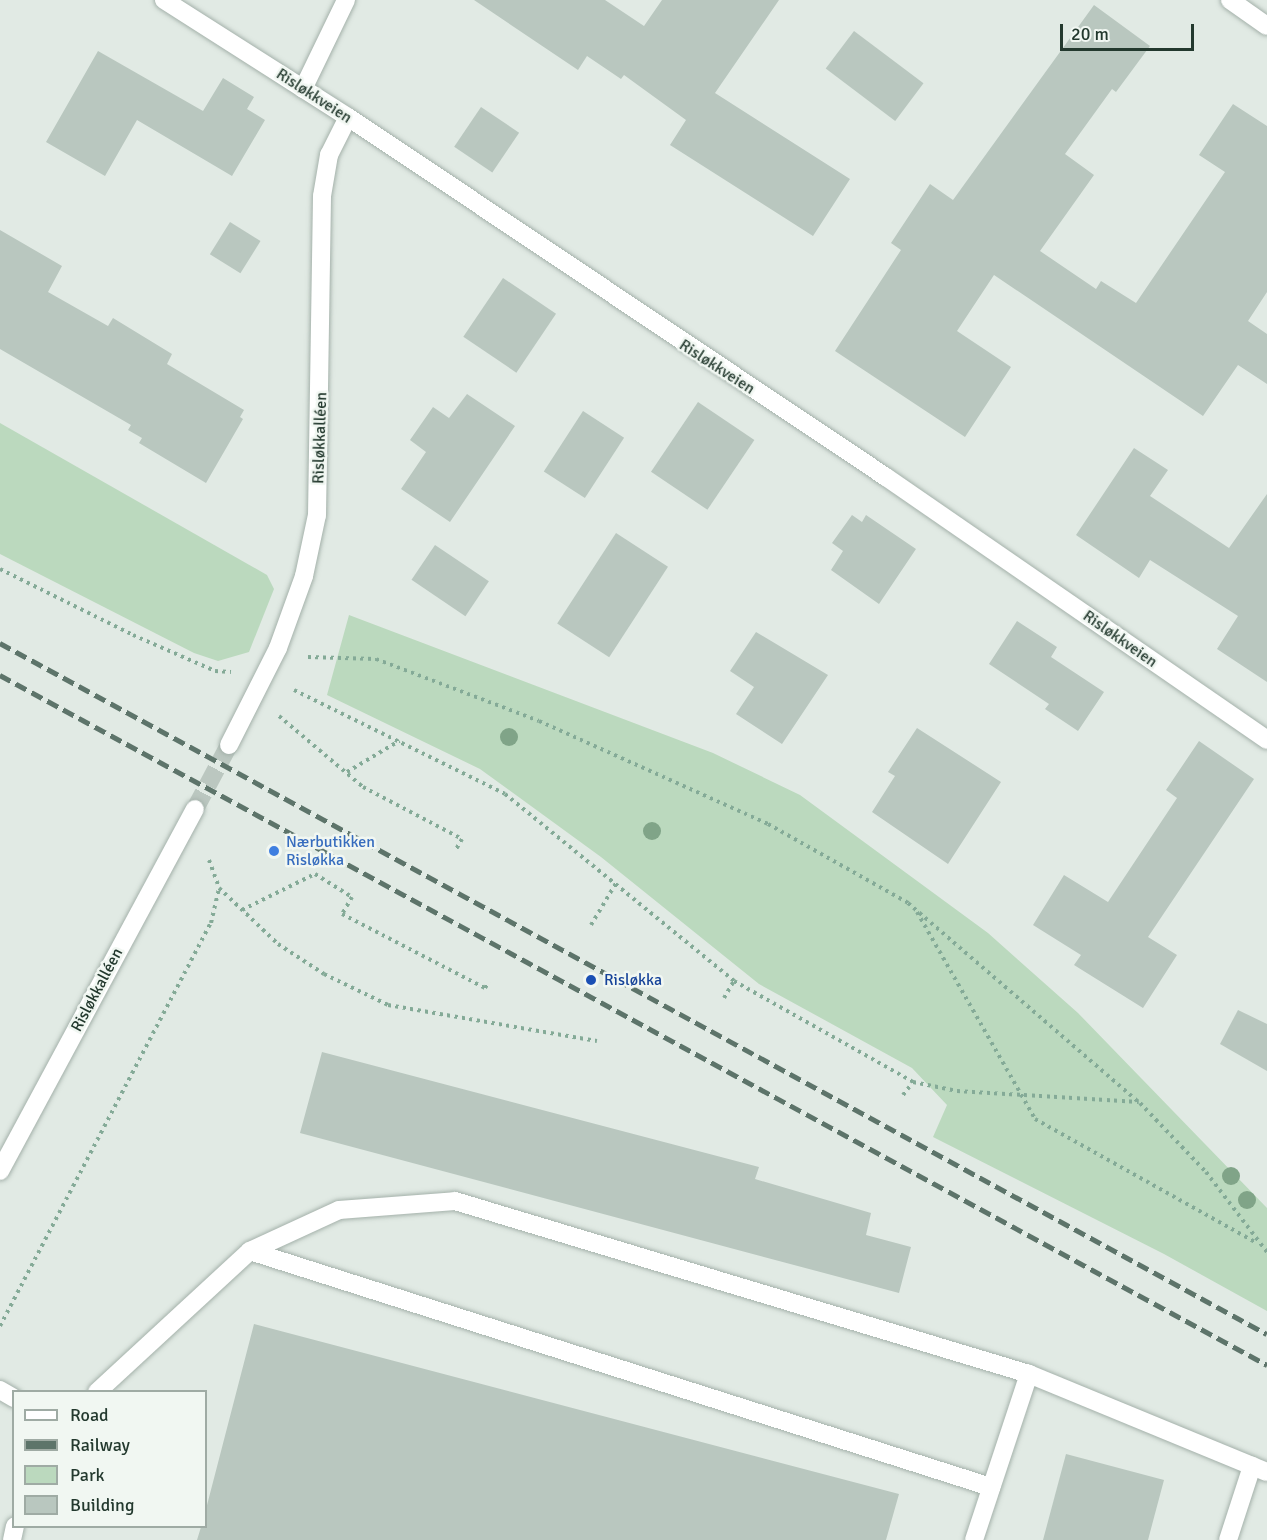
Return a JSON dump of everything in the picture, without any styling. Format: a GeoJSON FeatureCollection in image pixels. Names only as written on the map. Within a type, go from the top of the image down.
{"type":"FeatureCollection","features":[{"type":"Feature","properties":{"kind":"street","name":"Risløkkveien"},"geometry":{"type":"LineString","coordinates":[[164,0],[348,117],[886,477],[1267,740]]}},
{"type":"Feature","properties":{"kind":"street"},"geometry":{"type":"LineString","coordinates":[[303,89],[346,0]]}},
{"type":"Feature","properties":{"kind":"street"},"geometry":{"type":"LineString","coordinates":[[1230,0],[1267,27]]}},
{"type":"Feature","properties":{"kind":"street","name":"Risløkkalléen"},"geometry":{"type":"LineString","coordinates":[[229,745],[268,672],[278,648],[304,576],[317,515],[322,196],[329,155],[348,117]]}},
{"type":"Feature","properties":{"kind":"street","name":"Risløkkalléen"},"geometry":{"type":"LineString","coordinates":[[0,1171],[195,809]]}},
{"type":"Feature","properties":{"kind":"street"},"geometry":{"type":"LineString","coordinates":[[99,1390],[250,1251],[339,1210],[455,1201],[1029,1374],[1260,1469],[1228,1540]]}},
{"type":"Feature","properties":{"kind":"street"},"geometry":{"type":"LineString","coordinates":[[250,1251],[991,1487]]}},
{"type":"Feature","properties":{"kind":"street"},"geometry":{"type":"LineString","coordinates":[[974,1540],[1029,1374]]}},
{"type":"Feature","properties":{"kind":"path"},"geometry":{"type":"LineString","coordinates":[[0,569],[214,671],[242,672],[278,648],[311,658],[376,659],[539,721],[768,824],[915,909],[1140,1102],[1206,1172],[1258,1244]]}},
{"type":"Feature","properties":{"kind":"path"},"geometry":{"type":"LineString","coordinates":[[268,672],[300,694],[505,794],[734,981],[914,1082],[957,1091],[1140,1102]]}},
{"type":"Feature","properties":{"kind":"path"},"geometry":{"type":"LineString","coordinates":[[255,697],[363,787],[462,839],[455,851]]}},
{"type":"Feature","properties":{"kind":"path"},"geometry":{"type":"LineString","coordinates":[[346,772],[399,741]]}},
{"type":"Feature","properties":{"kind":"path"},"geometry":{"type":"LineString","coordinates":[[209,860],[219,888],[278,944],[324,974],[388,1005],[597,1041]]}},
{"type":"Feature","properties":{"kind":"path"},"geometry":{"type":"LineString","coordinates":[[242,910],[315,874],[352,897],[342,914],[485,988],[489,982]]}},
{"type":"Feature","properties":{"kind":"path"},"geometry":{"type":"LineString","coordinates":[[591,925],[616,884]]}},
{"type":"Feature","properties":{"kind":"path"},"geometry":{"type":"LineString","coordinates":[[0,1326],[211,923],[219,888]]}},
{"type":"Feature","properties":{"kind":"path"},"geometry":{"type":"LineString","coordinates":[[915,909],[1035,1119],[1258,1244],[1267,1252]]}},
{"type":"Feature","properties":{"kind":"path"},"geometry":{"type":"LineString","coordinates":[[724,998],[734,981]]}},
{"type":"Feature","properties":{"kind":"path"},"geometry":{"type":"LineString","coordinates":[[903,1095],[914,1082]]}},
{"type":"Feature","properties":{"kind":"green space"},"geometry":{"type":"Polygon","coordinates":[[[0,423],[267,575],[274,589],[249,652],[218,661],[194,653],[0,554],[0,423]]]}},
{"type":"Feature","properties":{"kind":"green space"},"geometry":{"type":"Polygon","coordinates":[[[349,615],[713,753],[800,795],[988,933],[1078,1013],[1267,1208],[1267,1311],[1164,1254],[933,1137],[947,1105],[912,1068],[759,984],[601,857],[480,769],[327,695],[349,615]]]}},
{"type":"Feature","properties":{"kind":"building"},"geometry":{"type":"Polygon","coordinates":[[[474,0],[605,0],[644,26],[662,0],[779,0],[715,93],[850,179],[813,236],[670,145],[686,120],[624,75],[621,79],[587,56],[578,70],[474,0]]]}},
{"type":"Feature","properties":{"kind":"building"},"geometry":{"type":"Polygon","coordinates":[[[1094,5],[1150,46],[1116,92],[1112,89],[1065,154],[1094,175],[1040,251],[1096,289],[1101,281],[1136,303],[1225,172],[1199,155],[1233,104],[1267,126],[1267,292],[1248,321],[1267,334],[1267,384],[1238,365],[1203,416],[994,275],[957,331],[1011,367],[965,437],[835,351],[901,250],[891,243],[930,184],[953,200],[1094,5]]]}},
{"type":"Feature","properties":{"kind":"building"},"geometry":{"type":"Polygon","coordinates":[[[854,31],[923,83],[895,121],[826,69],[854,31]]]}},
{"type":"Feature","properties":{"kind":"building"},"geometry":{"type":"Polygon","coordinates":[[[98,51],[203,111],[223,78],[254,97],[247,109],[265,120],[232,176],[137,120],[105,176],[46,142],[98,51]]]}},
{"type":"Feature","properties":{"kind":"building"},"geometry":{"type":"Polygon","coordinates":[[[481,107],[519,133],[492,173],[454,147],[481,107]]]}},
{"type":"Feature","properties":{"kind":"building"},"geometry":{"type":"Polygon","coordinates":[[[230,222],[261,241],[240,273],[210,254],[230,222]]]}},
{"type":"Feature","properties":{"kind":"building"},"geometry":{"type":"Polygon","coordinates":[[[0,230],[62,266],[48,292],[108,326],[113,318],[172,354],[167,364],[244,410],[240,417],[243,419],[206,483],[139,443],[142,438],[128,430],[131,425],[0,349],[0,230]]]}},
{"type":"Feature","properties":{"kind":"building"},"geometry":{"type":"Polygon","coordinates":[[[503,278],[556,314],[516,373],[463,337],[503,278]]]}},
{"type":"Feature","properties":{"kind":"building"},"geometry":{"type":"Polygon","coordinates":[[[467,394],[515,426],[450,522],[401,489],[426,452],[410,440],[433,407],[449,418],[467,394]]]}},
{"type":"Feature","properties":{"kind":"building"},"geometry":{"type":"Polygon","coordinates":[[[698,402],[754,440],[707,510],[651,472],[698,402]]]}},
{"type":"Feature","properties":{"kind":"building"},"geometry":{"type":"Polygon","coordinates":[[[583,411],[624,438],[585,498],[544,471],[583,411]]]}},
{"type":"Feature","properties":{"kind":"building"},"geometry":{"type":"Polygon","coordinates":[[[1134,448],[1168,470],[1150,496],[1229,548],[1267,494],[1267,682],[1217,649],[1238,616],[1150,560],[1139,578],[1076,535],[1134,448]]]}},
{"type":"Feature","properties":{"kind":"building"},"geometry":{"type":"Polygon","coordinates":[[[852,515],[862,522],[866,515],[916,549],[879,604],[831,570],[843,551],[832,543],[852,515]]]}},
{"type":"Feature","properties":{"kind":"building"},"geometry":{"type":"Polygon","coordinates":[[[616,533],[668,567],[609,657],[557,624],[616,533]]]}},
{"type":"Feature","properties":{"kind":"building"},"geometry":{"type":"Polygon","coordinates":[[[435,545],[489,581],[465,616],[412,580],[435,545]]]}},
{"type":"Feature","properties":{"kind":"building"},"geometry":{"type":"Polygon","coordinates":[[[1017,621],[1057,647],[1051,657],[1104,692],[1078,731],[1045,709],[1049,704],[989,664],[1017,621]]]}},
{"type":"Feature","properties":{"kind":"building"},"geometry":{"type":"Polygon","coordinates":[[[756,632],[828,675],[782,744],[736,714],[754,687],[730,671],[756,632]]]}},
{"type":"Feature","properties":{"kind":"building"},"geometry":{"type":"Polygon","coordinates":[[[917,728],[1001,782],[948,864],[872,812],[895,776],[888,772],[917,728]]]}},
{"type":"Feature","properties":{"kind":"building"},"geometry":{"type":"Polygon","coordinates":[[[1199,741],[1254,779],[1148,937],[1177,955],[1143,1008],[1074,965],[1081,955],[1033,925],[1064,875],[1108,902],[1177,798],[1166,790],[1199,741]]]}},
{"type":"Feature","properties":{"kind":"building"},"geometry":{"type":"Polygon","coordinates":[[[1238,1010],[1267,1024],[1267,1071],[1220,1044],[1238,1010]]]}},
{"type":"Feature","properties":{"kind":"building"},"geometry":{"type":"Polygon","coordinates":[[[322,1052],[759,1167],[755,1179],[871,1213],[866,1235],[911,1247],[899,1293],[300,1133],[322,1052]]]}},
{"type":"Feature","properties":{"kind":"building"},"geometry":{"type":"Polygon","coordinates":[[[254,1324],[899,1494],[886,1540],[197,1540],[201,1528],[207,1528],[207,1505],[254,1324]]]}},
{"type":"Feature","properties":{"kind":"building"},"geometry":{"type":"Polygon","coordinates":[[[1066,1454],[1164,1480],[1148,1540],[1043,1540],[1066,1454]]]}},
{"type":"Feature","properties":{"kind":"tunnel"},"geometry":{"type":"LineString","coordinates":[[195,809],[229,745]]}},
{"type":"Feature","properties":{"kind":"railway"},"geometry":{"type":"LineString","coordinates":[[0,643],[1267,1334]]}},
{"type":"Feature","properties":{"kind":"railway"},"geometry":{"type":"LineString","coordinates":[[0,675],[1267,1365]]}},
{"type":"Feature","properties":{"kind":"place","name":"Nærbutikken Risløkka"},"geometry":{"type":"Point","coordinates":[274,851]}},
{"type":"Feature","properties":{"kind":"place","name":"Risløkka"},"geometry":{"type":"Point","coordinates":[591,980]}}]}
